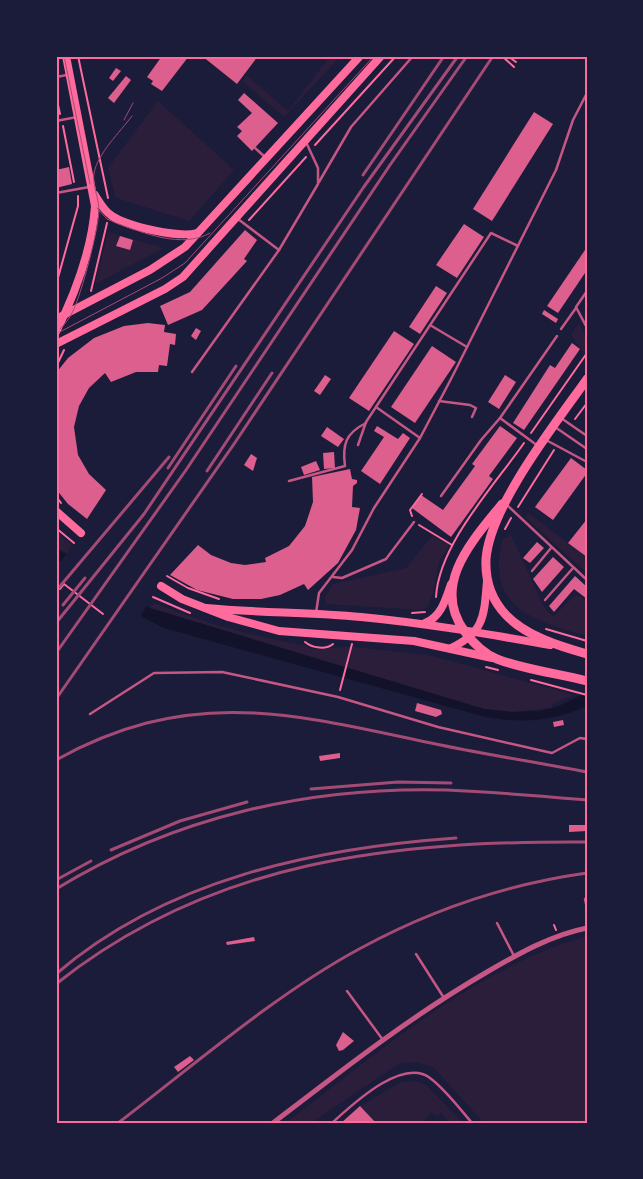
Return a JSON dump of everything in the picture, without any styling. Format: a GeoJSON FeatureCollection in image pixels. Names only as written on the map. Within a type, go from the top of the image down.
{"type":"FeatureCollection","features":[{"type":"Feature","properties":{"kind":"main road"},"geometry":{"type":"LineString","coordinates":[[57,330],[73,297],[94,219],[93,188],[66,56]]}},
{"type":"Feature","properties":{"kind":"main road"},"geometry":{"type":"LineString","coordinates":[[56,319],[165,261],[185,247],[360,56]]}},
{"type":"Feature","properties":{"kind":"main road"},"geometry":{"type":"LineString","coordinates":[[56,344],[174,284],[189,271],[381,56]]}},
{"type":"Feature","properties":{"kind":"main road"},"geometry":{"type":"LineString","coordinates":[[93,188],[106,211],[120,220],[173,234],[198,232]]}},
{"type":"Feature","properties":{"kind":"main road"},"geometry":{"type":"LineString","coordinates":[[423,623],[434,618],[439,611],[460,561],[469,545],[510,494],[542,443],[587,379]]}},
{"type":"Feature","properties":{"kind":"main road"},"geometry":{"type":"LineString","coordinates":[[451,648],[473,635],[482,618],[487,578],[487,553],[510,494]]}},
{"type":"Feature","properties":{"kind":"main road"},"geometry":{"type":"LineString","coordinates":[[56,511],[81,532]]}},
{"type":"Feature","properties":{"kind":"main road"},"geometry":{"type":"LineString","coordinates":[[454,578],[455,614],[463,630]]}},
{"type":"Feature","properties":{"kind":"main road"},"geometry":{"type":"LineString","coordinates":[[487,578],[491,593],[506,614],[523,628],[559,646]]}},
{"type":"Feature","properties":{"kind":"main road"},"geometry":{"type":"LineString","coordinates":[[160,586],[182,599],[206,608],[248,623],[279,630],[399,640],[451,648],[587,680]]}},
{"type":"Feature","properties":{"kind":"main road"},"geometry":{"type":"LineString","coordinates":[[206,608],[255,613],[316,615],[423,623],[463,630],[473,635],[559,646],[587,654]]}},
{"type":"Feature","properties":{"kind":"main road"},"geometry":{"type":"LineString","coordinates":[[473,635],[485,653],[498,660]]}},
{"type":"Feature","properties":{"kind":"street"},"geometry":{"type":"LineString","coordinates":[[273,1123],[383,1040],[444,998],[514,956],[576,930],[587,928]]}},
{"type":"Feature","properties":{"kind":"lane"},"geometry":{"type":"LineString","coordinates":[[192,372],[279,250],[351,127],[413,56]]}},
{"type":"Feature","properties":{"kind":"lane"},"geometry":{"type":"LineString","coordinates":[[56,77],[70,75]]}},
{"type":"Feature","properties":{"kind":"lane"},"geometry":{"type":"LineString","coordinates":[[316,615],[320,593],[333,577],[420,438],[468,347],[556,170],[573,120],[587,93]]}},
{"type":"Feature","properties":{"kind":"lane"},"geometry":{"type":"LineString","coordinates":[[56,121],[78,117]]}},
{"type":"Feature","properties":{"kind":"lane"},"geometry":{"type":"LineString","coordinates":[[305,140],[318,168],[318,184]]}},
{"type":"Feature","properties":{"kind":"lane"},"geometry":{"type":"LineString","coordinates":[[255,148],[267,159]]}},
{"type":"Feature","properties":{"kind":"lane"},"geometry":{"type":"LineString","coordinates":[[56,193],[93,188]]}},
{"type":"Feature","properties":{"kind":"lane"},"geometry":{"type":"LineString","coordinates":[[236,217],[279,250]]}},
{"type":"Feature","properties":{"kind":"lane"},"geometry":{"type":"LineString","coordinates":[[358,445],[366,422],[491,233],[518,246]]}},
{"type":"Feature","properties":{"kind":"lane"},"geometry":{"type":"LineString","coordinates":[[561,329],[587,291]]}},
{"type":"Feature","properties":{"kind":"lane"},"geometry":{"type":"LineString","coordinates":[[576,307],[587,328]]}},
{"type":"Feature","properties":{"kind":"lane"},"geometry":{"type":"LineString","coordinates":[[430,325],[468,347]]}},
{"type":"Feature","properties":{"kind":"lane"},"geometry":{"type":"LineString","coordinates":[[441,496],[481,440],[500,418],[557,336]]}},
{"type":"Feature","properties":{"kind":"lane"},"geometry":{"type":"LineString","coordinates":[[439,402],[470,405],[476,408],[472,417]]}},
{"type":"Feature","properties":{"kind":"lane"},"geometry":{"type":"LineString","coordinates":[[376,407],[420,438]]}},
{"type":"Feature","properties":{"kind":"lane"},"geometry":{"type":"LineString","coordinates":[[500,418],[527,438],[575,453],[587,462]]}},
{"type":"Feature","properties":{"kind":"lane"},"geometry":{"type":"LineString","coordinates":[[560,418],[587,436]]}},
{"type":"Feature","properties":{"kind":"lane"},"geometry":{"type":"LineString","coordinates":[[290,482],[345,466],[342,449],[354,429],[366,422]]}},
{"type":"Feature","properties":{"kind":"lane"},"geometry":{"type":"LineString","coordinates":[[554,426],[587,449]]}},
{"type":"Feature","properties":{"kind":"lane"},"geometry":{"type":"LineString","coordinates":[[506,504],[587,580]]}},
{"type":"Feature","properties":{"kind":"lane"},"geometry":{"type":"LineString","coordinates":[[333,577],[342,578],[386,559],[414,522]]}},
{"type":"Feature","properties":{"kind":"lane"},"geometry":{"type":"LineString","coordinates":[[532,571],[551,548]]}},
{"type":"Feature","properties":{"kind":"lane"},"geometry":{"type":"LineString","coordinates":[[545,600],[573,568]]}},
{"type":"Feature","properties":{"kind":"lane"},"geometry":{"type":"LineString","coordinates":[[90,714],[154,673],[222,672],[338,697],[438,727],[552,753],[580,738],[587,739]]}},
{"type":"Feature","properties":{"kind":"lane"},"geometry":{"type":"LineString","coordinates":[[585,899],[587,908]]}},
{"type":"Feature","properties":{"kind":"lane"},"geometry":{"type":"LineString","coordinates":[[496,923],[514,956]]}},
{"type":"Feature","properties":{"kind":"lane"},"geometry":{"type":"LineString","coordinates":[[416,954],[444,998]]}},
{"type":"Feature","properties":{"kind":"lane"},"geometry":{"type":"LineString","coordinates":[[347,990],[383,1040]]}},
{"type":"Feature","properties":{"kind":"lane"},"geometry":{"type":"LineString","coordinates":[[332,1123],[371,1091],[401,1075],[414,1072],[429,1077],[472,1123]]}},
{"type":"Feature","properties":{"kind":"path"},"geometry":{"type":"LineString","coordinates":[[246,224],[396,56]]}},
{"type":"Feature","properties":{"kind":"path"},"geometry":{"type":"LineString","coordinates":[[502,56],[514,68]]}},
{"type":"Feature","properties":{"kind":"path"},"geometry":{"type":"LineString","coordinates":[[508,56],[516,62]]}},
{"type":"Feature","properties":{"kind":"path"},"geometry":{"type":"LineString","coordinates":[[56,367],[68,346]]}},
{"type":"Feature","properties":{"kind":"path"},"geometry":{"type":"LineString","coordinates":[[434,598],[443,564],[452,545],[587,353]]}},
{"type":"Feature","properties":{"kind":"path"},"geometry":{"type":"LineString","coordinates":[[571,425],[587,403]]}},
{"type":"Feature","properties":{"kind":"path"},"geometry":{"type":"LineString","coordinates":[[501,535],[556,446]]}},
{"type":"Feature","properties":{"kind":"path"},"geometry":{"type":"LineString","coordinates":[[422,494],[410,510],[414,522],[452,545]]}},
{"type":"Feature","properties":{"kind":"path"},"geometry":{"type":"LineString","coordinates":[[56,528],[74,543]]}},
{"type":"Feature","properties":{"kind":"path"},"geometry":{"type":"LineString","coordinates":[[167,576],[188,588],[220,600]]}},
{"type":"Feature","properties":{"kind":"path"},"geometry":{"type":"LineString","coordinates":[[56,588],[60,588],[64,584],[103,614]]}},
{"type":"Feature","properties":{"kind":"path"},"geometry":{"type":"LineString","coordinates":[[412,613],[430,610]]}},
{"type":"Feature","properties":{"kind":"path"},"geometry":{"type":"LineString","coordinates":[[544,628],[587,640]]}},
{"type":"Feature","properties":{"kind":"path"},"geometry":{"type":"LineString","coordinates":[[342,683],[352,644]]}},
{"type":"Feature","properties":{"kind":"path"},"geometry":{"type":"LineString","coordinates":[[579,693],[587,695]]}},
{"type":"Feature","properties":{"kind":"shaded area"},"geometry":{"type":"Polygon","coordinates":[[[330,56],[341,56],[284,117],[242,81],[247,75],[288,111],[330,56]]]}},
{"type":"Feature","properties":{"kind":"shaded area"},"geometry":{"type":"Polygon","coordinates":[[[158,101],[234,170],[189,221],[116,198],[108,168],[158,101]]]}},
{"type":"Feature","properties":{"kind":"shaded area"},"geometry":{"type":"Polygon","coordinates":[[[108,232],[164,248],[95,284],[108,232]]]}},
{"type":"Feature","properties":{"kind":"shaded area"},"geometry":{"type":"Polygon","coordinates":[[[579,323],[587,341],[584,353],[571,335],[579,323]]]}},
{"type":"Feature","properties":{"kind":"shaded area"},"geometry":{"type":"Polygon","coordinates":[[[528,513],[587,557],[587,573],[526,518],[528,513]]]}},
{"type":"Feature","properties":{"kind":"shaded area"},"geometry":{"type":"Polygon","coordinates":[[[56,532],[72,545],[67,553],[56,548],[56,532]]]}},
{"type":"Feature","properties":{"kind":"shaded area"},"geometry":{"type":"Polygon","coordinates":[[[511,535],[544,607],[553,617],[574,596],[580,596],[587,602],[587,636],[532,617],[518,607],[507,595],[501,580],[499,561],[503,538],[511,535]]]}},
{"type":"Feature","properties":{"kind":"shaded area"},"geometry":{"type":"Polygon","coordinates":[[[432,536],[450,545],[439,562],[433,594],[427,608],[420,610],[326,604],[325,597],[333,584],[406,568],[432,536]]]}},
{"type":"Feature","properties":{"kind":"shaded area"},"geometry":{"type":"Polygon","coordinates":[[[56,548],[150,608],[484,709],[512,712],[539,711],[559,706],[587,692],[587,706],[562,715],[537,720],[486,717],[164,628],[144,618],[56,558],[56,548]]]}},
{"type":"Feature","properties":{"kind":"shaded area"},"geometry":{"type":"Polygon","coordinates":[[[154,603],[227,628],[303,645],[313,649],[350,647],[345,668],[150,608],[154,603]]]}},
{"type":"Feature","properties":{"kind":"shaded area"},"geometry":{"type":"Polygon","coordinates":[[[353,647],[429,655],[574,695],[552,704],[553,708],[512,712],[484,709],[348,668],[353,647]]]}},
{"type":"Feature","properties":{"kind":"shaded area"},"geometry":{"type":"Polygon","coordinates":[[[587,936],[587,1123],[484,1123],[434,1068],[417,1062],[400,1063],[311,1123],[286,1123],[355,1069],[429,1015],[467,991],[506,969],[546,950],[587,936]]]}},
{"type":"Feature","properties":{"kind":"shaded area"},"geometry":{"type":"Polygon","coordinates":[[[415,1081],[426,1085],[463,1123],[451,1123],[441,1113],[437,1117],[432,1113],[421,1123],[376,1123],[360,1106],[401,1082],[415,1081]]]}},
{"type":"Feature","properties":{"kind":"pier"},"geometry":{"type":"Polygon","coordinates":[[[68,551],[148,604],[139,618],[60,563],[68,551]]]}},
{"type":"Feature","properties":{"kind":"building"},"geometry":{"type":"Polygon","coordinates":[[[162,56],[189,56],[162,91],[151,84],[153,81],[147,77],[162,56]]]}},
{"type":"Feature","properties":{"kind":"building"},"geometry":{"type":"Polygon","coordinates":[[[202,56],[258,56],[237,84],[202,56]]]}},
{"type":"Feature","properties":{"kind":"building"},"geometry":{"type":"Polygon","coordinates":[[[116,68],[121,71],[113,81],[109,78],[116,68]]]}},
{"type":"Feature","properties":{"kind":"building"},"geometry":{"type":"Polygon","coordinates":[[[126,76],[131,80],[114,103],[108,98],[126,76]]]}},
{"type":"Feature","properties":{"kind":"building"},"geometry":{"type":"Polygon","coordinates":[[[244,93],[278,123],[252,151],[237,136],[242,131],[237,127],[252,113],[238,100],[244,93]]]}},
{"type":"Feature","properties":{"kind":"building"},"geometry":{"type":"Polygon","coordinates":[[[534,112],[553,124],[492,221],[473,209],[534,112]]]}},
{"type":"Feature","properties":{"kind":"building"},"geometry":{"type":"Polygon","coordinates":[[[69,167],[72,184],[56,188],[56,170],[69,167]]]}},
{"type":"Feature","properties":{"kind":"building"},"geometry":{"type":"Polygon","coordinates":[[[464,224],[484,237],[457,278],[436,265],[464,224]]]}},
{"type":"Feature","properties":{"kind":"building"},"geometry":{"type":"Polygon","coordinates":[[[245,230],[257,240],[244,259],[247,261],[202,310],[168,325],[160,306],[190,292],[245,230]]]}},
{"type":"Feature","properties":{"kind":"building"},"geometry":{"type":"Polygon","coordinates":[[[120,236],[133,240],[130,250],[116,246],[120,236]]]}},
{"type":"Feature","properties":{"kind":"building"},"geometry":{"type":"Polygon","coordinates":[[[587,247],[587,270],[558,313],[547,306],[587,247]]]}},
{"type":"Feature","properties":{"kind":"building"},"geometry":{"type":"Polygon","coordinates":[[[436,286],[447,293],[420,334],[409,327],[436,286]]]}},
{"type":"Feature","properties":{"kind":"building"},"geometry":{"type":"Polygon","coordinates":[[[544,310],[558,319],[556,323],[542,314],[544,310]]]}},
{"type":"Feature","properties":{"kind":"building"},"geometry":{"type":"Polygon","coordinates":[[[148,323],[165,325],[164,332],[176,334],[175,345],[170,344],[167,366],[159,365],[158,372],[136,372],[111,382],[105,373],[89,388],[79,406],[74,427],[78,455],[89,474],[106,490],[87,519],[68,504],[56,489],[56,373],[68,358],[94,338],[124,326],[148,323]]]}},
{"type":"Feature","properties":{"kind":"building"},"geometry":{"type":"Polygon","coordinates":[[[196,328],[201,331],[196,340],[191,336],[196,328]]]}},
{"type":"Feature","properties":{"kind":"building"},"geometry":{"type":"Polygon","coordinates":[[[394,331],[414,344],[369,411],[349,398],[394,331]]]}},
{"type":"Feature","properties":{"kind":"building"},"geometry":{"type":"Polygon","coordinates":[[[572,343],[580,349],[524,430],[513,423],[550,365],[555,368],[572,343]]]}},
{"type":"Feature","properties":{"kind":"building"},"geometry":{"type":"Polygon","coordinates":[[[432,346],[456,362],[415,423],[391,407],[432,346]]]}},
{"type":"Feature","properties":{"kind":"building"},"geometry":{"type":"Polygon","coordinates":[[[325,375],[331,379],[320,395],[314,391],[325,375]]]}},
{"type":"Feature","properties":{"kind":"building"},"geometry":{"type":"Polygon","coordinates":[[[505,375],[516,382],[499,409],[488,402],[505,375]]]}},
{"type":"Feature","properties":{"kind":"building"},"geometry":{"type":"Polygon","coordinates":[[[377,426],[398,439],[403,433],[410,438],[380,484],[361,471],[384,437],[374,431],[377,426]]]}},
{"type":"Feature","properties":{"kind":"building"},"geometry":{"type":"Polygon","coordinates":[[[500,426],[517,438],[489,476],[493,479],[451,537],[412,508],[421,495],[443,510],[475,466],[472,464],[500,426]]]}},
{"type":"Feature","properties":{"kind":"building"},"geometry":{"type":"Polygon","coordinates":[[[327,427],[344,439],[338,447],[321,436],[327,427]]]}},
{"type":"Feature","properties":{"kind":"building"},"geometry":{"type":"Polygon","coordinates":[[[334,452],[335,468],[324,469],[323,453],[334,452]]]}},
{"type":"Feature","properties":{"kind":"building"},"geometry":{"type":"Polygon","coordinates":[[[251,454],[257,458],[253,471],[244,465],[251,454]]]}},
{"type":"Feature","properties":{"kind":"building"},"geometry":{"type":"Polygon","coordinates":[[[571,458],[587,470],[587,473],[553,520],[535,507],[571,458]]]}},
{"type":"Feature","properties":{"kind":"building"},"geometry":{"type":"Polygon","coordinates":[[[316,461],[320,470],[304,475],[301,467],[316,461]]]}},
{"type":"Feature","properties":{"kind":"building"},"geometry":{"type":"Polygon","coordinates":[[[350,469],[352,479],[357,480],[357,483],[353,486],[352,507],[360,508],[356,530],[338,563],[308,590],[304,584],[280,595],[261,599],[233,599],[197,590],[170,575],[198,545],[211,555],[231,563],[245,565],[266,562],[265,558],[289,546],[305,526],[313,502],[312,477],[350,469]]]}},
{"type":"Feature","properties":{"kind":"building"},"geometry":{"type":"Polygon","coordinates":[[[587,519],[587,557],[568,543],[587,519]]]}},
{"type":"Feature","properties":{"kind":"building"},"geometry":{"type":"Polygon","coordinates":[[[537,542],[544,548],[530,563],[523,558],[537,542]]]}},
{"type":"Feature","properties":{"kind":"building"},"geometry":{"type":"Polygon","coordinates":[[[553,557],[564,567],[542,592],[533,579],[553,557]]]}},
{"type":"Feature","properties":{"kind":"building"},"geometry":{"type":"Polygon","coordinates":[[[575,576],[587,587],[587,599],[574,589],[554,612],[549,606],[575,576]]]}},
{"type":"Feature","properties":{"kind":"building"},"geometry":{"type":"Polygon","coordinates":[[[417,703],[441,710],[442,714],[436,717],[415,711],[417,703]]]}},
{"type":"Feature","properties":{"kind":"building"},"geometry":{"type":"Polygon","coordinates":[[[563,720],[564,725],[554,727],[553,722],[563,720]]]}},
{"type":"Feature","properties":{"kind":"building"},"geometry":{"type":"Polygon","coordinates":[[[340,753],[340,758],[320,761],[319,756],[340,753]]]}},
{"type":"Feature","properties":{"kind":"building"},"geometry":{"type":"Polygon","coordinates":[[[569,825],[587,825],[587,831],[569,832],[569,825]]]}},
{"type":"Feature","properties":{"kind":"building"},"geometry":{"type":"Polygon","coordinates":[[[254,937],[255,941],[227,945],[226,942],[254,937]]]}},
{"type":"Feature","properties":{"kind":"building"},"geometry":{"type":"Polygon","coordinates":[[[343,1032],[354,1041],[339,1051],[336,1045],[343,1032]]]}},
{"type":"Feature","properties":{"kind":"building"},"geometry":{"type":"Polygon","coordinates":[[[190,1056],[194,1060],[178,1072],[174,1067],[190,1056]]]}},
{"type":"Feature","properties":{"kind":"building"},"geometry":{"type":"Polygon","coordinates":[[[360,1106],[376,1123],[341,1123],[360,1106]]]}},
{"type":"Feature","properties":{"kind":"tram line"},"geometry":{"type":"LineString","coordinates":[[64,56],[90,184]]}},
{"type":"Feature","properties":{"kind":"tram line"},"geometry":{"type":"LineString","coordinates":[[56,334],[162,278],[185,263],[374,56]]}},
{"type":"Feature","properties":{"kind":"tram line"},"geometry":{"type":"LineString","coordinates":[[124,120],[133,103]]}},
{"type":"Feature","properties":{"kind":"tram line"},"geometry":{"type":"LineString","coordinates":[[60,329],[66,323],[77,302],[93,246],[99,211],[94,178],[96,165],[110,143],[132,116]]}},
{"type":"Feature","properties":{"kind":"tram line"},"geometry":{"type":"LineString","coordinates":[[97,208],[107,219],[163,238],[187,240],[199,238],[210,233]]}},
{"type":"Feature","properties":{"kind":"railway"},"geometry":{"type":"LineString","coordinates":[[363,175],[444,56]]}},
{"type":"Feature","properties":{"kind":"railway"},"geometry":{"type":"LineString","coordinates":[[56,623],[144,514],[363,188],[458,56]]}},
{"type":"Feature","properties":{"kind":"railway"},"geometry":{"type":"LineString","coordinates":[[56,653],[186,470],[390,165],[467,56]]}},
{"type":"Feature","properties":{"kind":"railway"},"geometry":{"type":"LineString","coordinates":[[56,699],[234,444],[493,56]]}},
{"type":"Feature","properties":{"kind":"railway"},"geometry":{"type":"LineString","coordinates":[[168,468],[236,366]]}},
{"type":"Feature","properties":{"kind":"railway"},"geometry":{"type":"LineString","coordinates":[[207,471],[272,373]]}},
{"type":"Feature","properties":{"kind":"railway"},"geometry":{"type":"LineString","coordinates":[[56,591],[169,457]]}},
{"type":"Feature","properties":{"kind":"railway"},"geometry":{"type":"LineString","coordinates":[[63,605],[85,578]]}},
{"type":"Feature","properties":{"kind":"railway"},"geometry":{"type":"LineString","coordinates":[[56,760],[105,737],[151,722],[196,714],[241,712],[332,723],[587,772]]}},
{"type":"Feature","properties":{"kind":"railway"},"geometry":{"type":"LineString","coordinates":[[311,789],[398,782],[451,783]]}},
{"type":"Feature","properties":{"kind":"railway"},"geometry":{"type":"LineString","coordinates":[[56,889],[101,864],[147,843],[195,825],[244,811],[294,801],[344,794],[395,790],[447,790],[587,800]]}},
{"type":"Feature","properties":{"kind":"railway"},"geometry":{"type":"LineString","coordinates":[[111,850],[180,821],[247,802]]}},
{"type":"Feature","properties":{"kind":"railway"},"geometry":{"type":"LineString","coordinates":[[56,974],[99,941],[145,914],[194,892],[245,874],[297,860],[350,850],[456,838]]}},
{"type":"Feature","properties":{"kind":"railway"},"geometry":{"type":"LineString","coordinates":[[56,984],[116,942],[178,909],[242,884],[308,866],[376,854],[445,846],[587,842]]}},
{"type":"Feature","properties":{"kind":"railway"},"geometry":{"type":"LineString","coordinates":[[56,880],[91,861]]}},
{"type":"Feature","properties":{"kind":"railway"},"geometry":{"type":"LineString","coordinates":[[118,1123],[267,1008],[298,986],[361,948],[442,910],[471,900],[528,884],[587,873]]}}]}
